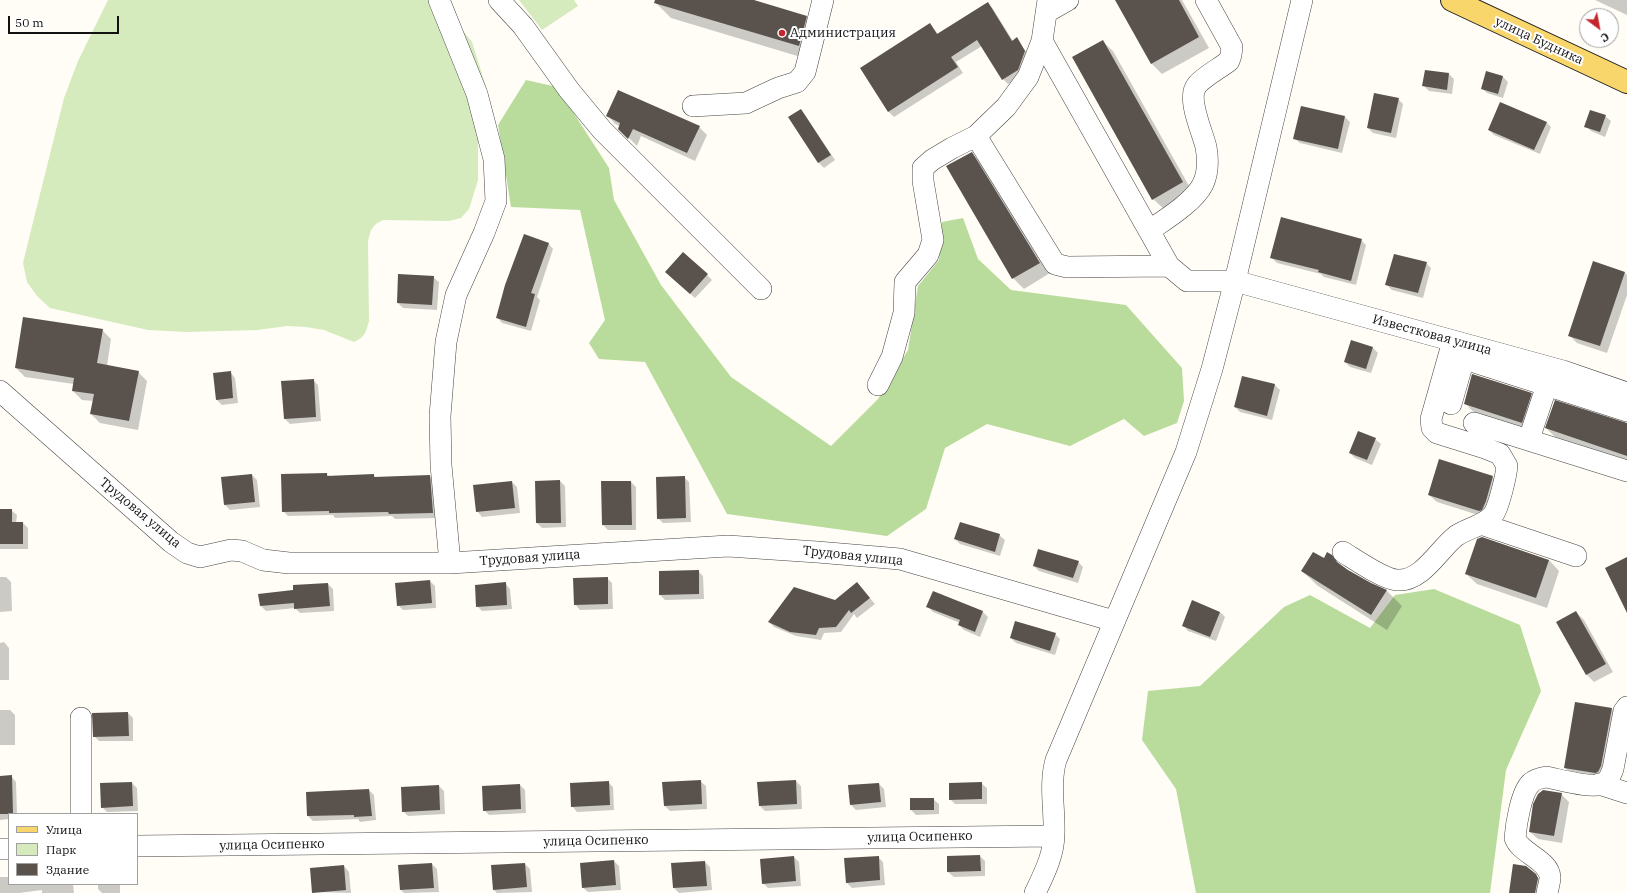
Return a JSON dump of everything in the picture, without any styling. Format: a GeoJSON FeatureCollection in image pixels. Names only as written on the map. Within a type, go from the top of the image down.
{"type":"FeatureCollection","features":[{"type":"Feature","properties":{"kind":"main road","name":"улица Будника"},"geometry":{"type":"LineString","coordinates":[[1452,0],[1627,82]]}},
{"type":"Feature","properties":{"kind":"street"},"geometry":{"type":"LineString","coordinates":[[439,0],[478,94],[494,159],[496,201],[484,233],[456,295],[446,342],[440,416],[441,465],[450,563]]}},
{"type":"Feature","properties":{"kind":"street"},"geometry":{"type":"LineString","coordinates":[[499,0],[523,26],[569,90],[602,130],[761,289]]}},
{"type":"Feature","properties":{"kind":"street"},"geometry":{"type":"LineString","coordinates":[[693,106],[746,103],[778,88],[797,82],[804,72],[823,0]]}},
{"type":"Feature","properties":{"kind":"street"},"geometry":{"type":"LineString","coordinates":[[878,385],[894,350],[904,313],[906,282],[928,255],[933,240],[923,181],[923,168],[945,152],[976,136],[1006,107],[1028,77],[1042,41],[1047,6],[1068,0]]}},
{"type":"Feature","properties":{"kind":"street"},"geometry":{"type":"LineString","coordinates":[[1150,230],[1189,200],[1202,184],[1207,169],[1206,148],[1194,110],[1194,93],[1196,86],[1229,61],[1232,47],[1206,0]]}},
{"type":"Feature","properties":{"kind":"street"},"geometry":{"type":"LineString","coordinates":[[1035,893],[1050,857],[1054,836],[1052,773],[1056,760],[1186,452],[1212,370],[1235,281],[1302,0]]}},
{"type":"Feature","properties":{"kind":"street"},"geometry":{"type":"LineString","coordinates":[[976,136],[1055,264],[1067,267],[1169,266],[1042,41]]}},
{"type":"Feature","properties":{"kind":"street","name":"Известковая улица"},"geometry":{"type":"LineString","coordinates":[[1169,266],[1187,281],[1235,281],[1563,371],[1627,393]]}},
{"type":"Feature","properties":{"kind":"street"},"geometry":{"type":"LineString","coordinates":[[1343,552],[1373,571],[1397,580],[1411,578],[1431,564],[1456,536],[1482,524],[1493,515],[1505,481],[1507,466],[1500,454],[1437,433],[1432,428],[1431,419],[1453,341]]}},
{"type":"Feature","properties":{"kind":"street"},"geometry":{"type":"LineString","coordinates":[[1451,404],[1462,362],[1468,360],[1627,411]]}},
{"type":"Feature","properties":{"kind":"street"},"geometry":{"type":"LineString","coordinates":[[1529,439],[1547,385]]}},
{"type":"Feature","properties":{"kind":"street","name":"Трудовая улица"},"geometry":{"type":"LineString","coordinates":[[0,391],[171,542],[188,553],[200,557],[231,550],[242,551],[263,560],[289,562],[450,563],[728,546],[900,559],[1114,621]]}},
{"type":"Feature","properties":{"kind":"street"},"geometry":{"type":"LineString","coordinates":[[1474,423],[1627,471]]}},
{"type":"Feature","properties":{"kind":"street"},"geometry":{"type":"LineString","coordinates":[[1482,524],[1576,556]]}},
{"type":"Feature","properties":{"kind":"street"},"geometry":{"type":"LineString","coordinates":[[1547,893],[1550,876],[1545,866],[1517,844],[1515,838],[1523,798],[1530,784],[1538,779],[1546,777],[1592,785],[1605,783],[1613,769],[1624,711],[1627,707]]}},
{"type":"Feature","properties":{"kind":"street"},"geometry":{"type":"LineString","coordinates":[[81,718],[81,813]]}},
{"type":"Feature","properties":{"kind":"street"},"geometry":{"type":"LineString","coordinates":[[1599,784],[1627,793]]}},
{"type":"Feature","properties":{"kind":"street","name":"улица Осипенко"},"geometry":{"type":"LineString","coordinates":[[138,846],[1054,836]]}},
{"type":"Feature","properties":{"kind":"green space"},"geometry":{"type":"Polygon","coordinates":[[[108,0],[436,0],[472,42],[487,90],[478,121],[478,180],[469,209],[461,218],[449,221],[383,220],[374,226],[368,242],[369,321],[366,331],[361,338],[354,342],[324,330],[287,326],[258,330],[187,332],[148,330],[50,308],[37,296],[27,282],[23,263],[64,98],[78,61],[108,0]]]}},
{"type":"Feature","properties":{"kind":"green space"},"geometry":{"type":"Polygon","coordinates":[[[519,0],[574,0],[578,6],[542,30],[519,0]]]}},
{"type":"Feature","properties":{"kind":"green space"},"geometry":{"type":"Polygon","coordinates":[[[526,80],[557,87],[609,168],[614,200],[661,285],[731,377],[831,446],[878,399],[908,350],[918,286],[939,260],[942,222],[963,218],[978,259],[1011,290],[1126,305],[1182,368],[1184,401],[1177,423],[1144,436],[1124,419],[1070,446],[987,424],[945,448],[926,509],[887,536],[727,514],[645,362],[599,359],[589,343],[605,320],[580,210],[511,207],[498,125],[526,80]]]}},
{"type":"Feature","properties":{"kind":"green space"},"geometry":{"type":"Polygon","coordinates":[[[1434,589],[1520,625],[1541,691],[1506,770],[1490,893],[1196,893],[1176,789],[1142,740],[1148,691],[1200,686],[1284,607],[1310,595],[1370,628],[1395,595],[1434,589]]]}},
{"type":"Feature","properties":{"kind":"building","name":"Администрация"},"geometry":{"type":"Polygon","coordinates":[[[655,0],[754,0],[807,16],[799,46],[654,3],[655,0]]]}},
{"type":"Feature","properties":{"kind":"building"},"geometry":{"type":"Polygon","coordinates":[[[1115,0],[1179,0],[1199,37],[1151,64],[1115,0]]]}},
{"type":"Feature","properties":{"kind":"building"},"geometry":{"type":"Polygon","coordinates":[[[988,2],[1012,41],[1017,37],[1025,51],[1018,70],[1002,80],[977,40],[951,57],[958,67],[888,112],[860,68],[930,23],[937,34],[988,2]]]}},
{"type":"Feature","properties":{"kind":"building"},"geometry":{"type":"Polygon","coordinates":[[[1103,40],[1183,182],[1152,200],[1072,57],[1103,40]]]}},
{"type":"Feature","properties":{"kind":"building"},"geometry":{"type":"Polygon","coordinates":[[[1425,70],[1449,73],[1447,90],[1422,86],[1425,70]]]}},
{"type":"Feature","properties":{"kind":"building"},"geometry":{"type":"Polygon","coordinates":[[[1486,71],[1503,76],[1498,94],[1481,89],[1486,71]]]}},
{"type":"Feature","properties":{"kind":"building"},"geometry":{"type":"Polygon","coordinates":[[[618,90],[700,126],[687,153],[633,129],[628,139],[618,129],[620,123],[606,116],[618,90]]]}},
{"type":"Feature","properties":{"kind":"building"},"geometry":{"type":"Polygon","coordinates":[[[1374,93],[1399,98],[1391,133],[1367,128],[1374,93]]]}},
{"type":"Feature","properties":{"kind":"building"},"geometry":{"type":"Polygon","coordinates":[[[1500,102],[1547,122],[1534,150],[1488,130],[1500,102]]]}},
{"type":"Feature","properties":{"kind":"building"},"geometry":{"type":"Polygon","coordinates":[[[1301,106],[1345,116],[1338,149],[1293,139],[1301,106]]]}},
{"type":"Feature","properties":{"kind":"building"},"geometry":{"type":"Polygon","coordinates":[[[801,109],[831,155],[818,163],[788,117],[801,109]]]}},
{"type":"Feature","properties":{"kind":"building"},"geometry":{"type":"Polygon","coordinates":[[[1590,110],[1606,115],[1600,132],[1584,127],[1590,110]]]}},
{"type":"Feature","properties":{"kind":"building"},"geometry":{"type":"Polygon","coordinates":[[[972,152],[1040,263],[1012,279],[946,166],[972,152]]]}},
{"type":"Feature","properties":{"kind":"building"},"geometry":{"type":"Polygon","coordinates":[[[1281,217],[1362,239],[1351,281],[1318,272],[1319,270],[1270,258],[1281,217]]]}},
{"type":"Feature","properties":{"kind":"building"},"geometry":{"type":"Polygon","coordinates":[[[524,234],[549,243],[531,293],[535,294],[526,327],[496,318],[505,285],[524,234]]]}},
{"type":"Feature","properties":{"kind":"building"},"geometry":{"type":"Polygon","coordinates":[[[683,252],[708,274],[690,294],[665,272],[683,252]]]}},
{"type":"Feature","properties":{"kind":"building"},"geometry":{"type":"Polygon","coordinates":[[[1394,254],[1427,262],[1418,293],[1385,285],[1394,254]]]}},
{"type":"Feature","properties":{"kind":"building"},"geometry":{"type":"Polygon","coordinates":[[[1593,261],[1625,272],[1600,346],[1568,336],[1593,261]]]}},
{"type":"Feature","properties":{"kind":"building"},"geometry":{"type":"Polygon","coordinates":[[[398,274],[434,276],[432,305],[397,303],[398,274]]]}},
{"type":"Feature","properties":{"kind":"building"},"geometry":{"type":"Polygon","coordinates":[[[23,317],[103,329],[97,363],[139,371],[129,421],[90,414],[94,394],[72,391],[74,378],[15,368],[23,317]]]}},
{"type":"Feature","properties":{"kind":"building"},"geometry":{"type":"Polygon","coordinates":[[[1351,340],[1373,347],[1366,369],[1344,362],[1351,340]]]}},
{"type":"Feature","properties":{"kind":"building"},"geometry":{"type":"Polygon","coordinates":[[[231,371],[233,398],[216,400],[213,373],[231,371]]]}},
{"type":"Feature","properties":{"kind":"building"},"geometry":{"type":"Polygon","coordinates":[[[1472,374],[1532,393],[1522,423],[1464,404],[1472,374]]]}},
{"type":"Feature","properties":{"kind":"building"},"geometry":{"type":"Polygon","coordinates":[[[1242,376],[1275,384],[1267,416],[1234,407],[1242,376]]]}},
{"type":"Feature","properties":{"kind":"building"},"geometry":{"type":"Polygon","coordinates":[[[314,379],[316,417],[284,419],[281,381],[314,379]]]}},
{"type":"Feature","properties":{"kind":"building"},"geometry":{"type":"Polygon","coordinates":[[[1555,400],[1627,423],[1627,456],[1545,428],[1555,400]]]}},
{"type":"Feature","properties":{"kind":"building"},"geometry":{"type":"Polygon","coordinates":[[[1358,431],[1376,438],[1367,460],[1349,453],[1358,431]]]}},
{"type":"Feature","properties":{"kind":"building"},"geometry":{"type":"Polygon","coordinates":[[[1439,459],[1493,476],[1482,510],[1479,511],[1428,495],[1439,459]]]}},
{"type":"Feature","properties":{"kind":"building"},"geometry":{"type":"Polygon","coordinates":[[[327,473],[327,476],[374,474],[374,477],[430,475],[433,513],[329,513],[329,511],[282,512],[281,474],[327,473]]]}},
{"type":"Feature","properties":{"kind":"building"},"geometry":{"type":"Polygon","coordinates":[[[252,474],[255,502],[224,505],[221,477],[252,474]]]}},
{"type":"Feature","properties":{"kind":"building"},"geometry":{"type":"Polygon","coordinates":[[[685,476],[686,518],[657,519],[656,477],[685,476]]]}},
{"type":"Feature","properties":{"kind":"building"},"geometry":{"type":"Polygon","coordinates":[[[560,480],[561,523],[536,523],[535,481],[560,480]]]}},
{"type":"Feature","properties":{"kind":"building"},"geometry":{"type":"Polygon","coordinates":[[[512,481],[515,508],[476,512],[473,485],[512,481]]]}},
{"type":"Feature","properties":{"kind":"building"},"geometry":{"type":"Polygon","coordinates":[[[601,481],[631,481],[632,525],[602,525],[601,481]]]}},
{"type":"Feature","properties":{"kind":"building"},"geometry":{"type":"Polygon","coordinates":[[[0,509],[12,509],[12,522],[23,522],[23,544],[0,544],[0,509]]]}},
{"type":"Feature","properties":{"kind":"building"},"geometry":{"type":"Polygon","coordinates":[[[960,522],[1000,534],[995,552],[954,539],[960,522]]]}},
{"type":"Feature","properties":{"kind":"building"},"geometry":{"type":"Polygon","coordinates":[[[1482,537],[1549,560],[1536,598],[1465,574],[1477,539],[1482,537]]]}},
{"type":"Feature","properties":{"kind":"building"},"geometry":{"type":"Polygon","coordinates":[[[1038,549],[1079,561],[1073,578],[1033,566],[1038,549]]]}},
{"type":"Feature","properties":{"kind":"building"},"geometry":{"type":"Polygon","coordinates":[[[1313,552],[1324,558],[1327,552],[1348,570],[1387,590],[1371,615],[1301,571],[1313,552]]]}},
{"type":"Feature","properties":{"kind":"building"},"geometry":{"type":"Polygon","coordinates":[[[1627,557],[1627,613],[1605,568],[1627,557]]]}},
{"type":"Feature","properties":{"kind":"building"},"geometry":{"type":"Polygon","coordinates":[[[699,570],[699,594],[659,595],[659,571],[699,570]]]}},
{"type":"Feature","properties":{"kind":"building"},"geometry":{"type":"Polygon","coordinates":[[[608,577],[608,604],[574,605],[573,578],[608,577]]]}},
{"type":"Feature","properties":{"kind":"building"},"geometry":{"type":"Polygon","coordinates":[[[430,580],[432,603],[397,606],[395,583],[430,580]]]}},
{"type":"Feature","properties":{"kind":"building"},"geometry":{"type":"Polygon","coordinates":[[[506,582],[507,605],[476,607],[475,585],[506,582]]]}},
{"type":"Feature","properties":{"kind":"building"},"geometry":{"type":"Polygon","coordinates":[[[857,582],[870,598],[851,613],[849,610],[836,627],[819,628],[816,635],[790,632],[768,622],[794,587],[835,600],[857,582]]]}},
{"type":"Feature","properties":{"kind":"building"},"geometry":{"type":"Polygon","coordinates":[[[328,583],[330,606],[294,609],[294,603],[260,606],[258,594],[293,590],[293,585],[328,583]]]}},
{"type":"Feature","properties":{"kind":"building"},"geometry":{"type":"Polygon","coordinates":[[[933,591],[983,611],[975,632],[958,625],[960,620],[926,607],[933,591]]]}},
{"type":"Feature","properties":{"kind":"building"},"geometry":{"type":"Polygon","coordinates":[[[1192,600],[1220,612],[1210,637],[1182,626],[1192,600]]]}},
{"type":"Feature","properties":{"kind":"building"},"geometry":{"type":"Polygon","coordinates":[[[1576,611],[1606,664],[1586,675],[1556,622],[1576,611]]]}},
{"type":"Feature","properties":{"kind":"building"},"geometry":{"type":"Polygon","coordinates":[[[1015,621],[1056,633],[1050,651],[1010,638],[1015,621]]]}},
{"type":"Feature","properties":{"kind":"building"},"geometry":{"type":"Polygon","coordinates":[[[1575,702],[1612,708],[1601,766],[1598,772],[1595,773],[1564,768],[1575,702]]]}},
{"type":"Feature","properties":{"kind":"building"},"geometry":{"type":"Polygon","coordinates":[[[128,712],[129,736],[93,737],[92,713],[128,712]]]}},
{"type":"Feature","properties":{"kind":"building"},"geometry":{"type":"Polygon","coordinates":[[[12,775],[13,813],[0,814],[0,776],[12,775]]]}},
{"type":"Feature","properties":{"kind":"building"},"geometry":{"type":"Polygon","coordinates":[[[701,780],[702,804],[664,806],[662,782],[701,780]]]}},
{"type":"Feature","properties":{"kind":"building"},"geometry":{"type":"Polygon","coordinates":[[[796,780],[797,804],[759,806],[757,782],[796,780]]]}},
{"type":"Feature","properties":{"kind":"building"},"geometry":{"type":"Polygon","coordinates":[[[609,781],[610,805],[571,807],[570,783],[609,781]]]}},
{"type":"Feature","properties":{"kind":"building"},"geometry":{"type":"Polygon","coordinates":[[[132,782],[133,806],[101,808],[100,783],[132,782]]]}},
{"type":"Feature","properties":{"kind":"building"},"geometry":{"type":"Polygon","coordinates":[[[982,782],[982,799],[949,800],[949,783],[982,782]]]}},
{"type":"Feature","properties":{"kind":"building"},"geometry":{"type":"Polygon","coordinates":[[[879,783],[881,802],[850,805],[848,785],[879,783]]]}},
{"type":"Feature","properties":{"kind":"building"},"geometry":{"type":"Polygon","coordinates":[[[520,784],[521,809],[483,811],[482,786],[520,784]]]}},
{"type":"Feature","properties":{"kind":"building"},"geometry":{"type":"Polygon","coordinates":[[[439,785],[440,810],[402,812],[401,787],[439,785]]]}},
{"type":"Feature","properties":{"kind":"building"},"geometry":{"type":"Polygon","coordinates":[[[369,789],[372,816],[307,816],[306,792],[369,789]]]}},
{"type":"Feature","properties":{"kind":"building"},"geometry":{"type":"Polygon","coordinates":[[[1543,790],[1562,793],[1554,836],[1529,832],[1533,804],[1538,794],[1543,790]]]}},
{"type":"Feature","properties":{"kind":"building"},"geometry":{"type":"Polygon","coordinates":[[[910,798],[934,798],[934,810],[910,810],[910,798]]]}},
{"type":"Feature","properties":{"kind":"building"},"geometry":{"type":"Polygon","coordinates":[[[980,855],[981,871],[947,872],[947,856],[980,855]]]}},
{"type":"Feature","properties":{"kind":"building"},"geometry":{"type":"Polygon","coordinates":[[[794,856],[796,881],[762,884],[760,859],[794,856]]]}},
{"type":"Feature","properties":{"kind":"building"},"geometry":{"type":"Polygon","coordinates":[[[879,856],[880,880],[846,883],[844,858],[879,856]]]}},
{"type":"Feature","properties":{"kind":"building"},"geometry":{"type":"Polygon","coordinates":[[[614,860],[616,885],[582,888],[580,863],[614,860]]]}},
{"type":"Feature","properties":{"kind":"building"},"geometry":{"type":"Polygon","coordinates":[[[705,861],[707,886],[673,888],[671,863],[705,861]]]}},
{"type":"Feature","properties":{"kind":"building"},"geometry":{"type":"Polygon","coordinates":[[[432,863],[434,888],[400,890],[398,865],[432,863]]]}},
{"type":"Feature","properties":{"kind":"building"},"geometry":{"type":"Polygon","coordinates":[[[525,863],[527,887],[493,890],[491,865],[525,863]]]}},
{"type":"Feature","properties":{"kind":"building"},"geometry":{"type":"Polygon","coordinates":[[[1513,864],[1526,866],[1536,874],[1538,878],[1535,893],[1509,893],[1513,864]]]}},
{"type":"Feature","properties":{"kind":"building"},"geometry":{"type":"Polygon","coordinates":[[[344,865],[346,890],[312,893],[310,868],[344,865]]]}},
{"type":"Feature","properties":{"kind":"place","name":"Администрация"},"geometry":{"type":"Point","coordinates":[782,33]}}]}
